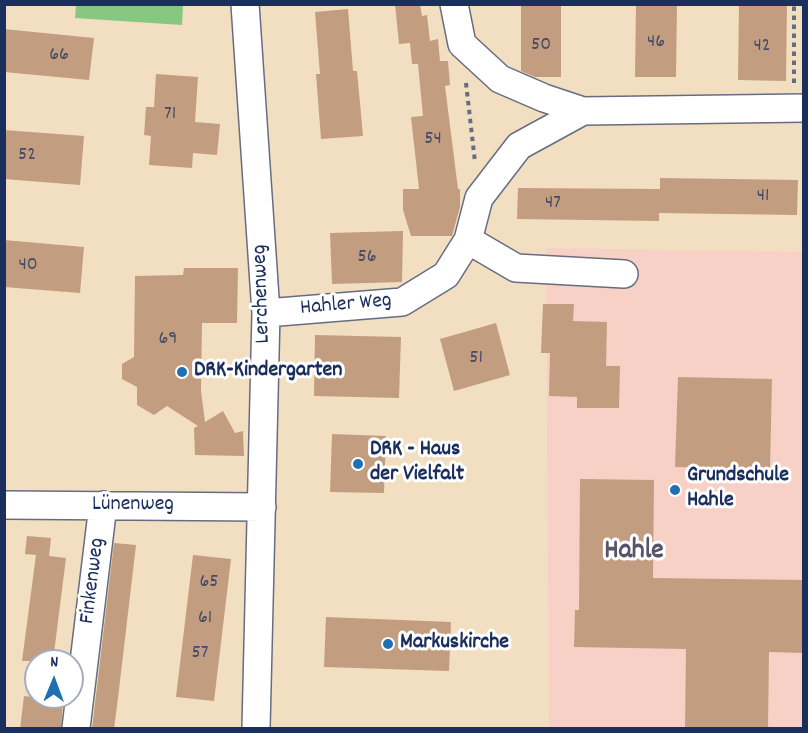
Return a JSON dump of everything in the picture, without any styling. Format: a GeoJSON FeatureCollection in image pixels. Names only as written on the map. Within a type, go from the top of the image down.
{"type":"FeatureCollection","features":[{"type":"Feature","properties":{"kind":"street","name":"Lerchenweg"},"geometry":{"type":"LineString","coordinates":[[245,4],[266,313],[256,729]]}},
{"type":"Feature","properties":{"kind":"street"},"geometry":{"type":"LineString","coordinates":[[454,4],[462,44]]}},
{"type":"Feature","properties":{"kind":"street","name":"Hahler Weg"},"geometry":{"type":"LineString","coordinates":[[462,44],[500,79],[544,98],[583,111],[799,107]]}},
{"type":"Feature","properties":{"kind":"street","name":"Hahler Weg"},"geometry":{"type":"LineString","coordinates":[[266,313],[402,302],[446,275],[468,240],[479,198],[519,146],[583,111]]}},
{"type":"Feature","properties":{"kind":"street"},"geometry":{"type":"LineString","coordinates":[[468,240],[516,268],[624,274]]}},
{"type":"Feature","properties":{"kind":"street","name":"Lünenweg"},"geometry":{"type":"LineString","coordinates":[[4,505],[262,507]]}},
{"type":"Feature","properties":{"kind":"street","name":"Finkenweg"},"geometry":{"type":"LineString","coordinates":[[76,729],[103,505]]}},
{"type":"Feature","properties":{"kind":"path"},"geometry":{"type":"LineString","coordinates":[[794,4],[799,107]]}},
{"type":"Feature","properties":{"kind":"path"},"geometry":{"type":"LineString","coordinates":[[462,44],[479,198]]}},
{"type":"Feature","properties":{"kind":"shaded area","name":"Grundschule Hahle"},"geometry":{"type":"Polygon","coordinates":[[[546,248],[803,252],[803,728],[549,728],[546,248]]]}},
{"type":"Feature","properties":{"kind":"green space"},"geometry":{"type":"Polygon","coordinates":[[[76,5],[183,5],[182,25],[75,18],[76,5]]]}},
{"type":"Feature","properties":{"kind":"building"},"geometry":{"type":"Polygon","coordinates":[[[395,4],[420,4],[422,16],[427,15],[430,41],[438,39],[440,61],[448,61],[450,85],[445,86],[458,189],[460,189],[460,207],[452,236],[411,236],[403,210],[403,189],[419,189],[411,117],[423,116],[418,64],[412,64],[410,43],[399,44],[395,4]]]}},
{"type":"Feature","properties":{"kind":"building"},"geometry":{"type":"Polygon","coordinates":[[[521,4],[561,4],[561,77],[535,77],[521,71],[521,4]]]}},
{"type":"Feature","properties":{"kind":"building"},"geometry":{"type":"Polygon","coordinates":[[[636,4],[677,4],[676,77],[635,77],[636,4]]]}},
{"type":"Feature","properties":{"kind":"building"},"geometry":{"type":"Polygon","coordinates":[[[739,4],[787,4],[786,81],[738,80],[739,4]]]}},
{"type":"Feature","properties":{"kind":"building"},"geometry":{"type":"Polygon","coordinates":[[[348,9],[353,71],[357,71],[363,136],[321,139],[316,74],[320,74],[315,12],[348,9]]]}},
{"type":"Feature","properties":{"kind":"building"},"geometry":{"type":"Polygon","coordinates":[[[4,29],[94,38],[89,80],[4,72],[4,29]]]}},
{"type":"Feature","properties":{"kind":"building"},"geometry":{"type":"Polygon","coordinates":[[[156,74],[198,77],[195,122],[220,124],[217,155],[193,153],[192,168],[149,165],[151,136],[144,135],[146,107],[154,107],[156,74]]]}},
{"type":"Feature","properties":{"kind":"building"},"geometry":{"type":"Polygon","coordinates":[[[4,130],[84,136],[80,185],[4,179],[4,130]]]}},
{"type":"Feature","properties":{"kind":"building"},"geometry":{"type":"Polygon","coordinates":[[[660,178],[798,180],[797,215],[659,213],[659,221],[517,219],[518,188],[660,189],[660,178]]]}},
{"type":"Feature","properties":{"kind":"building"},"geometry":{"type":"Polygon","coordinates":[[[403,231],[402,282],[332,284],[330,233],[403,231]]]}},
{"type":"Feature","properties":{"kind":"building"},"geometry":{"type":"Polygon","coordinates":[[[4,240],[84,247],[80,293],[4,287],[4,240]]]}},
{"type":"Feature","properties":{"kind":"building"},"geometry":{"type":"Polygon","coordinates":[[[184,268],[238,268],[237,323],[202,323],[201,391],[205,422],[223,411],[235,433],[243,431],[244,456],[195,455],[194,428],[198,426],[167,406],[154,415],[137,405],[137,387],[122,379],[122,364],[134,357],[135,276],[183,275],[184,268]]]}},
{"type":"Feature","properties":{"kind":"building"},"geometry":{"type":"Polygon","coordinates":[[[543,304],[574,304],[573,321],[607,322],[606,366],[620,366],[619,408],[577,408],[577,397],[549,396],[550,353],[541,353],[543,304]]]}},
{"type":"Feature","properties":{"kind":"building"},"geometry":{"type":"Polygon","coordinates":[[[496,323],[510,375],[454,391],[440,339],[496,323]]]}},
{"type":"Feature","properties":{"kind":"building"},"geometry":{"type":"Polygon","coordinates":[[[315,335],[401,337],[399,398],[314,396],[315,335]]]}},
{"type":"Feature","properties":{"kind":"building"},"geometry":{"type":"Polygon","coordinates":[[[678,377],[772,379],[770,469],[675,467],[678,377]]]}},
{"type":"Feature","properties":{"kind":"building","name":"DRK - Haus der Vielfalt"},"geometry":{"type":"Polygon","coordinates":[[[332,434],[386,436],[384,493],[330,492],[332,434]]]}},
{"type":"Feature","properties":{"kind":"building"},"geometry":{"type":"Polygon","coordinates":[[[580,479],[654,480],[653,578],[804,580],[804,653],[769,652],[768,729],[685,728],[686,649],[574,647],[575,610],[579,610],[580,479]]]}},
{"type":"Feature","properties":{"kind":"building"},"geometry":{"type":"Polygon","coordinates":[[[27,536],[51,538],[49,556],[66,558],[55,649],[24,649],[24,661],[22,661],[36,555],[25,554],[27,536]]]}},
{"type":"Feature","properties":{"kind":"building"},"geometry":{"type":"Polygon","coordinates":[[[114,543],[136,545],[118,698],[114,729],[92,729],[114,543]]]}},
{"type":"Feature","properties":{"kind":"building"},"geometry":{"type":"Polygon","coordinates":[[[193,555],[231,559],[214,701],[176,697],[193,555]]]}},
{"type":"Feature","properties":{"kind":"building","name":"Markuskirche"},"geometry":{"type":"Polygon","coordinates":[[[326,617],[451,622],[449,671],[324,667],[326,617]]]}},
{"type":"Feature","properties":{"kind":"building"},"geometry":{"type":"Polygon","coordinates":[[[24,696],[24,709],[62,709],[61,729],[20,729],[24,696]]]}},
{"type":"Feature","properties":{"kind":"place","name":"DRK-Kindergarten"},"geometry":{"type":"Point","coordinates":[182,372]}},
{"type":"Feature","properties":{"kind":"place","name":"DRK - Haus der Vielfalt"},"geometry":{"type":"Point","coordinates":[358,464]}},
{"type":"Feature","properties":{"kind":"place","name":"Grundschule Hahle"},"geometry":{"type":"Point","coordinates":[675,490]}},
{"type":"Feature","properties":{"kind":"place","name":"Markuskirche"},"geometry":{"type":"Point","coordinates":[388,644]}},
{"type":"Feature","properties":{"kind":"district","name":"Hahle"},"geometry":{"type":"Point","coordinates":[634,553]}}]}
